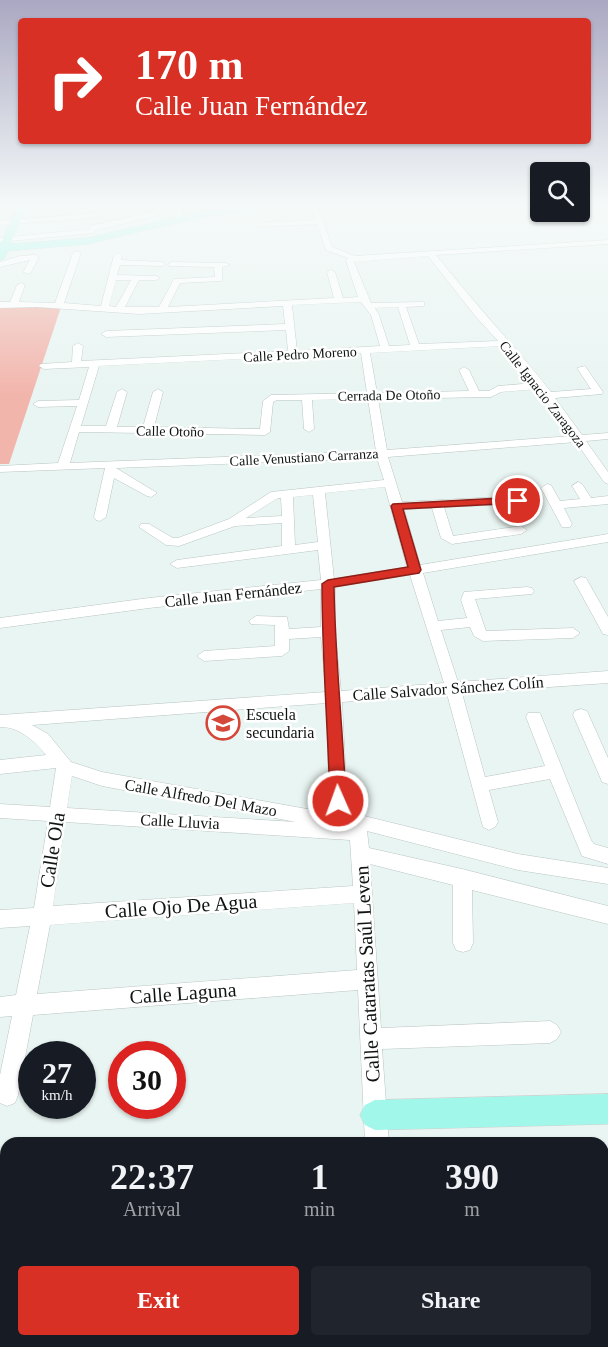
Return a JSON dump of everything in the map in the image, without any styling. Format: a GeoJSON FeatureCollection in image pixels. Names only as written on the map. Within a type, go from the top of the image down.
{"type":"FeatureCollection","features":[{"type":"Feature","properties":{"kind":"main road","name":"Calle Cataratas Saúl Leven"},"geometry":{"type":"LineString","coordinates":[[376,1129],[608,1109]]}},
{"type":"Feature","properties":{"kind":"street"},"geometry":{"type":"LineString","coordinates":[[59,305],[71,269]]}},
{"type":"Feature","properties":{"kind":"street"},"geometry":{"type":"LineString","coordinates":[[104,309],[114,269]]}},
{"type":"Feature","properties":{"kind":"street"},"geometry":{"type":"LineString","coordinates":[[162,310],[179,280],[219,279],[221,269]]}},
{"type":"Feature","properties":{"kind":"street"},"geometry":{"type":"LineString","coordinates":[[353,269],[366,303],[375,315],[382,334],[384,350]]}},
{"type":"Feature","properties":{"kind":"street","name":"Calle Ignacio Zaragoza"},"geometry":{"type":"LineString","coordinates":[[443,269],[479,315],[506,343],[541,386],[608,480]]}},
{"type":"Feature","properties":{"kind":"street"},"geometry":{"type":"LineString","coordinates":[[331,272],[339,300]]}},
{"type":"Feature","properties":{"kind":"street"},"geometry":{"type":"LineString","coordinates":[[112,277],[156,278]]}},
{"type":"Feature","properties":{"kind":"street"},"geometry":{"type":"LineString","coordinates":[[118,309],[136,278]]}},
{"type":"Feature","properties":{"kind":"street"},"geometry":{"type":"LineString","coordinates":[[14,304],[21,285]]}},
{"type":"Feature","properties":{"kind":"street"},"geometry":{"type":"LineString","coordinates":[[108,293],[127,293]]}},
{"type":"Feature","properties":{"kind":"street"},"geometry":{"type":"LineString","coordinates":[[170,294],[175,309]]}},
{"type":"Feature","properties":{"kind":"street"},"geometry":{"type":"LineString","coordinates":[[0,305],[59,305],[104,309],[162,310],[217,302],[286,303],[339,300],[421,304]]}},
{"type":"Feature","properties":{"kind":"street"},"geometry":{"type":"LineString","coordinates":[[286,303],[293,355]]}},
{"type":"Feature","properties":{"kind":"street"},"geometry":{"type":"LineString","coordinates":[[401,304],[416,348]]}},
{"type":"Feature","properties":{"kind":"street"},"geometry":{"type":"LineString","coordinates":[[106,334],[290,327]]}},
{"type":"Feature","properties":{"kind":"street","name":"Calle Pedro Moreno"},"geometry":{"type":"LineString","coordinates":[[44,366],[506,343]]}},
{"type":"Feature","properties":{"kind":"street"},"geometry":{"type":"LineString","coordinates":[[76,365],[78,346]]}},
{"type":"Feature","properties":{"kind":"street"},"geometry":{"type":"LineString","coordinates":[[63,467],[82,403],[102,349]]}},
{"type":"Feature","properties":{"kind":"street"},"geometry":{"type":"LineString","coordinates":[[364,351],[382,454],[415,570],[453,689],[489,822]]}},
{"type":"Feature","properties":{"kind":"street"},"geometry":{"type":"LineString","coordinates":[[548,395],[598,392],[582,368]]}},
{"type":"Feature","properties":{"kind":"street"},"geometry":{"type":"LineString","coordinates":[[464,370],[475,393]]}},
{"type":"Feature","properties":{"kind":"street","name":"Cerrada De Otoño"},"geometry":{"type":"LineString","coordinates":[[265,432],[270,398],[491,394],[498,388],[541,386]]}},
{"type":"Feature","properties":{"kind":"street"},"geometry":{"type":"LineString","coordinates":[[111,429],[122,392]]}},
{"type":"Feature","properties":{"kind":"street"},"geometry":{"type":"LineString","coordinates":[[148,430],[158,392]]}},
{"type":"Feature","properties":{"kind":"street"},"geometry":{"type":"LineString","coordinates":[[307,397],[309,429]]}},
{"type":"Feature","properties":{"kind":"street"},"geometry":{"type":"LineString","coordinates":[[38,404],[82,403]]}},
{"type":"Feature","properties":{"kind":"street","name":"Calle Otoño"},"geometry":{"type":"LineString","coordinates":[[74,429],[265,432]]}},
{"type":"Feature","properties":{"kind":"street","name":"Calle Venustiano Carranza"},"geometry":{"type":"LineString","coordinates":[[0,470],[63,467],[111,468],[382,454],[608,436]]}},
{"type":"Feature","properties":{"kind":"street"},"geometry":{"type":"LineString","coordinates":[[100,517],[111,468],[151,494]]}},
{"type":"Feature","properties":{"kind":"street"},"geometry":{"type":"LineString","coordinates":[[233,522],[275,495],[390,483]]}},
{"type":"Feature","properties":{"kind":"street"},"geometry":{"type":"LineString","coordinates":[[578,486],[588,502]]}},
{"type":"Feature","properties":{"kind":"street"},"geometry":{"type":"LineString","coordinates":[[547,488],[566,524]]}},
{"type":"Feature","properties":{"kind":"street"},"geometry":{"type":"LineString","coordinates":[[319,492],[328,584],[328,632],[334,695],[339,809]]}},
{"type":"Feature","properties":{"kind":"street"},"geometry":{"type":"LineString","coordinates":[[287,494],[289,550]]}},
{"type":"Feature","properties":{"kind":"street"},"geometry":{"type":"LineString","coordinates":[[556,505],[608,500]]}},
{"type":"Feature","properties":{"kind":"street"},"geometry":{"type":"LineString","coordinates":[[397,506],[518,501]]}},
{"type":"Feature","properties":{"kind":"street"},"geometry":{"type":"LineString","coordinates":[[437,504],[447,538],[452,540],[521,530]]}},
{"type":"Feature","properties":{"kind":"street"},"geometry":{"type":"LineString","coordinates":[[145,527],[171,542],[179,542],[233,522],[288,519]]}},
{"type":"Feature","properties":{"kind":"street","name":"Calle Juan Fernández"},"geometry":{"type":"LineString","coordinates":[[0,623],[149,603],[328,584],[608,538]]}},
{"type":"Feature","properties":{"kind":"street"},"geometry":{"type":"LineString","coordinates":[[177,564],[324,545]]}},
{"type":"Feature","properties":{"kind":"street"},"geometry":{"type":"LineString","coordinates":[[581,581],[608,630]]}},
{"type":"Feature","properties":{"kind":"street"},"geometry":{"type":"LineString","coordinates":[[527,591],[469,595],[468,600],[483,636],[573,633]]}},
{"type":"Feature","properties":{"kind":"street"},"geometry":{"type":"LineString","coordinates":[[204,656],[282,651],[282,620],[256,621]]}},
{"type":"Feature","properties":{"kind":"street"},"geometry":{"type":"LineString","coordinates":[[433,626],[476,622]]}},
{"type":"Feature","properties":{"kind":"street"},"geometry":{"type":"LineString","coordinates":[[283,634],[328,632]]}},
{"type":"Feature","properties":{"kind":"street","name":"Calle Salvador Sánchez Colín"},"geometry":{"type":"LineString","coordinates":[[5,720],[608,676]]}},
{"type":"Feature","properties":{"kind":"street"},"geometry":{"type":"LineString","coordinates":[[581,715],[608,777]]}},
{"type":"Feature","properties":{"kind":"street"},"geometry":{"type":"LineString","coordinates":[[534,717],[584,844],[588,850],[608,856]]}},
{"type":"Feature","properties":{"kind":"street"},"geometry":{"type":"LineString","coordinates":[[5,720],[42,738],[62,764]]}},
{"type":"Feature","properties":{"kind":"street"},"geometry":{"type":"LineString","coordinates":[[0,767],[62,764]]}},
{"type":"Feature","properties":{"kind":"street","name":"Calle Alfredo Del Mazo"},"geometry":{"type":"LineString","coordinates":[[62,764],[102,779],[307,816],[339,809],[518,862],[608,876]]}},
{"type":"Feature","properties":{"kind":"street","name":"Calle Ola"},"geometry":{"type":"LineString","coordinates":[[7,1095],[42,916],[58,815],[62,764]]}},
{"type":"Feature","properties":{"kind":"street"},"geometry":{"type":"LineString","coordinates":[[478,785],[555,771]]}},
{"type":"Feature","properties":{"kind":"street","name":"Calle Lluvia"},"geometry":{"type":"LineString","coordinates":[[0,811],[359,833]]}},
{"type":"Feature","properties":{"kind":"street","name":"Calle Cataratas Saúl Leven"},"geometry":{"type":"LineString","coordinates":[[359,833],[376,1129]]}},
{"type":"Feature","properties":{"kind":"street"},"geometry":{"type":"LineString","coordinates":[[361,854],[462,877],[608,915]]}},
{"type":"Feature","properties":{"kind":"street"},"geometry":{"type":"LineString","coordinates":[[462,877],[463,943]]}},
{"type":"Feature","properties":{"kind":"street","name":"Calle Ojo De Agua"},"geometry":{"type":"LineString","coordinates":[[0,919],[363,894]]}},
{"type":"Feature","properties":{"kind":"street","name":"Calle Laguna"},"geometry":{"type":"LineString","coordinates":[[0,1006],[367,979]]}},
{"type":"Feature","properties":{"kind":"street"},"geometry":{"type":"LineString","coordinates":[[370,1039],[550,1032]]}},
{"type":"Feature","properties":{"kind":"shaded area"},"geometry":{"type":"Polygon","coordinates":[[[61,307],[9,464],[0,464],[0,308],[61,307]]]}},
{"type":"Feature","properties":{"kind":"place","name":"Escuela secundaria"},"geometry":{"type":"Point","coordinates":[223,723]}},
{"type":"Feature","properties":{"kind":"route"},"geometry":{"type":"LineString","coordinates":[[338,801],[334,695],[328,632],[328,584],[415,570],[397,506],[518,501]]}}]}
